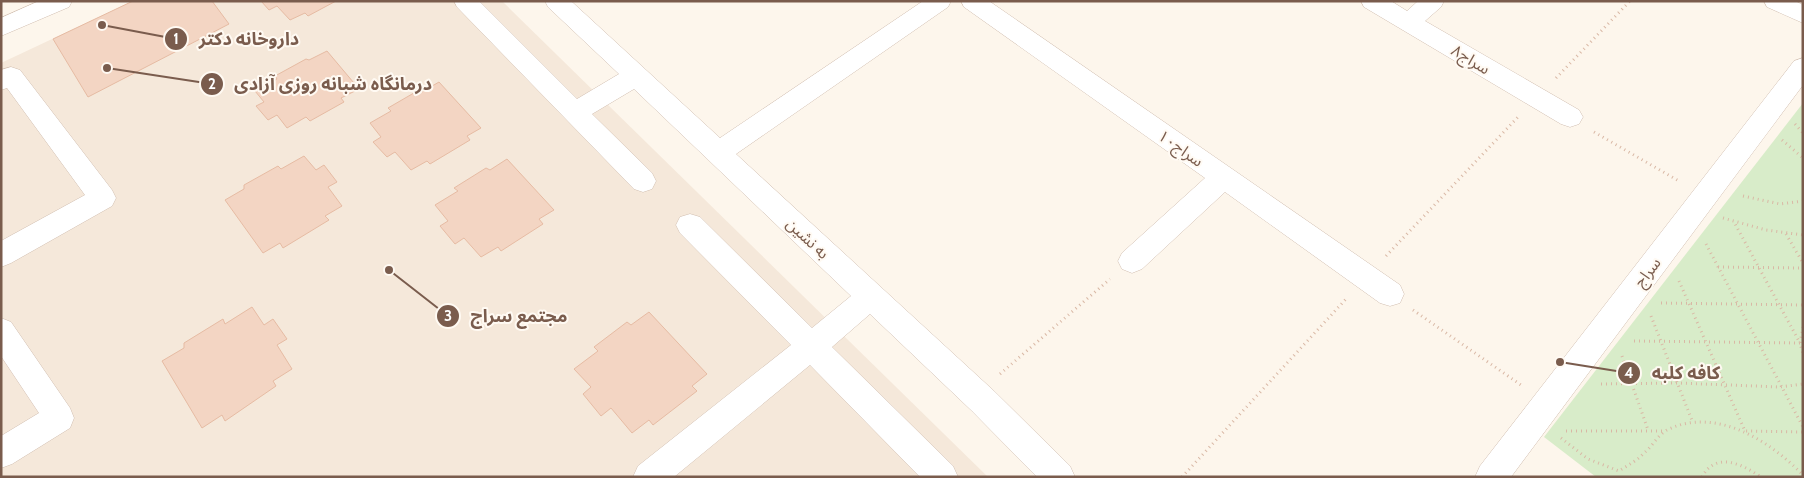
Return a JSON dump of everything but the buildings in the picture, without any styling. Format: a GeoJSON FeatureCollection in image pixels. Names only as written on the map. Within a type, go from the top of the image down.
{"type":"FeatureCollection","features":[{"type":"Feature","properties":{"kind":"street"},"geometry":{"type":"LineString","coordinates":[[465,1],[643,181]]}},
{"type":"Feature","properties":{"kind":"street","name":"به نشین"},"geometry":{"type":"LineString","coordinates":[[556,1],[976,395],[1060,477]]}},
{"type":"Feature","properties":{"kind":"street"},"geometry":{"type":"LineString","coordinates":[[718,153],[940,1]]}},
{"type":"Feature","properties":{"kind":"street","name":"سراج۱۰"},"geometry":{"type":"LineString","coordinates":[[972,1],[1390,294]]}},
{"type":"Feature","properties":{"kind":"street","name":"سراج۸"},"geometry":{"type":"LineString","coordinates":[[1372,1],[1409,22],[1544,90],[1570,117]]}},
{"type":"Feature","properties":{"kind":"street"},"geometry":{"type":"LineString","coordinates":[[1409,22],[1433,1]]}},
{"type":"Feature","properties":{"kind":"street"},"geometry":{"type":"LineString","coordinates":[[1775,1],[1803,15]]}},
{"type":"Feature","properties":{"kind":"street"},"geometry":{"type":"LineString","coordinates":[[1,28],[56,2]]}},
{"type":"Feature","properties":{"kind":"street","name":"سراج"},"geometry":{"type":"LineString","coordinates":[[1491,477],[1546,404],[1714,207],[1803,67]]}},
{"type":"Feature","properties":{"kind":"street"},"geometry":{"type":"LineString","coordinates":[[1,81],[11,76],[103,198],[1,255]]}},
{"type":"Feature","properties":{"kind":"street"},"geometry":{"type":"LineString","coordinates":[[575,112],[636,76]]}},
{"type":"Feature","properties":{"kind":"street"},"geometry":{"type":"LineString","coordinates":[[1132,261],[1223,178]]}},
{"type":"Feature","properties":{"kind":"street"},"geometry":{"type":"LineString","coordinates":[[690,225],[942,477]]}},
{"type":"Feature","properties":{"kind":"street"},"geometry":{"type":"LineString","coordinates":[[648,477],[811,347],[870,297]]}},
{"type":"Feature","properties":{"kind":"street"},"geometry":{"type":"LineString","coordinates":[[1,331],[58,418],[1,453]]}},
{"type":"Feature","properties":{"kind":"path"},"geometry":{"type":"LineString","coordinates":[[1182,477],[1366,278],[1630,1]]}},
{"type":"Feature","properties":{"kind":"path"},"geometry":{"type":"LineString","coordinates":[[1570,117],[1714,207],[1734,222],[1786,234],[1803,235]]}},
{"type":"Feature","properties":{"kind":"path"},"geometry":{"type":"LineString","coordinates":[[1794,124],[1803,132]]}},
{"type":"Feature","properties":{"kind":"path"},"geometry":{"type":"LineString","coordinates":[[1782,140],[1803,158]]}},
{"type":"Feature","properties":{"kind":"path"},"geometry":{"type":"LineString","coordinates":[[1739,195],[1785,205],[1803,201]]}},
{"type":"Feature","properties":{"kind":"path"},"geometry":{"type":"LineString","coordinates":[[1734,222],[1800,343],[1803,354]]}},
{"type":"Feature","properties":{"kind":"path"},"geometry":{"type":"LineString","coordinates":[[1786,234],[1803,262]]}},
{"type":"Feature","properties":{"kind":"path"},"geometry":{"type":"LineString","coordinates":[[1704,240],[1780,387],[1803,427]]}},
{"type":"Feature","properties":{"kind":"path"},"geometry":{"type":"LineString","coordinates":[[976,395],[1132,261]]}},
{"type":"Feature","properties":{"kind":"path"},"geometry":{"type":"LineString","coordinates":[[1718,267],[1803,268]]}},
{"type":"Feature","properties":{"kind":"path"},"geometry":{"type":"LineString","coordinates":[[1677,275],[1745,431]]}},
{"type":"Feature","properties":{"kind":"path"},"geometry":{"type":"LineString","coordinates":[[1390,294],[1546,404]]}},
{"type":"Feature","properties":{"kind":"path"},"geometry":{"type":"LineString","coordinates":[[1655,303],[1803,305]]}},
{"type":"Feature","properties":{"kind":"path"},"geometry":{"type":"LineString","coordinates":[[1649,311],[1693,422]]}},
{"type":"Feature","properties":{"kind":"path"},"geometry":{"type":"LineString","coordinates":[[1800,343],[1803,327]]}},
{"type":"Feature","properties":{"kind":"path"},"geometry":{"type":"LineString","coordinates":[[1626,341],[1800,343]]}},
{"type":"Feature","properties":{"kind":"path"},"geometry":{"type":"LineString","coordinates":[[1620,348],[1648,430]]}},
{"type":"Feature","properties":{"kind":"path"},"geometry":{"type":"LineString","coordinates":[[1594,384],[1678,383],[1780,387],[1803,384]]}},
{"type":"Feature","properties":{"kind":"path"},"geometry":{"type":"LineString","coordinates":[[1565,431],[1667,430],[1693,422],[1723,424],[1745,431],[1790,460],[1803,475]]}},
{"type":"Feature","properties":{"kind":"path"},"geometry":{"type":"LineString","coordinates":[[1556,432],[1581,457],[1602,467],[1619,471],[1644,454],[1658,437],[1667,430]]}},
{"type":"Feature","properties":{"kind":"path"},"geometry":{"type":"LineString","coordinates":[[1745,431],[1803,432]]}},
{"type":"Feature","properties":{"kind":"path"},"geometry":{"type":"LineString","coordinates":[[1702,477],[1704,470],[1712,464],[1722,462],[1748,467],[1761,477]]}},
{"type":"Feature","properties":{"kind":"shaded area"},"geometry":{"type":"Polygon","coordinates":[[[133,1],[502,1],[988,477],[1,477],[1,63],[133,1]]]}},
{"type":"Feature","properties":{"kind":"green space"},"geometry":{"type":"Polygon","coordinates":[[[1803,103],[1803,477],[1596,477],[1544,437],[1803,103]]]}},
{"type":"Feature","properties":{"kind":"place","name":"داروخانه دکتر"},"geometry":{"type":"Point","coordinates":[102,25]}},
{"type":"Feature","properties":{"kind":"place","name":"درمانگاه شبانه روزی آزادی"},"geometry":{"type":"Point","coordinates":[107,68]}},
{"type":"Feature","properties":{"kind":"place","name":"مجتمع سراج"},"geometry":{"type":"Point","coordinates":[389,270]}},
{"type":"Feature","properties":{"kind":"place","name":"کافه کلبه"},"geometry":{"type":"Point","coordinates":[1560,362]}}]}
